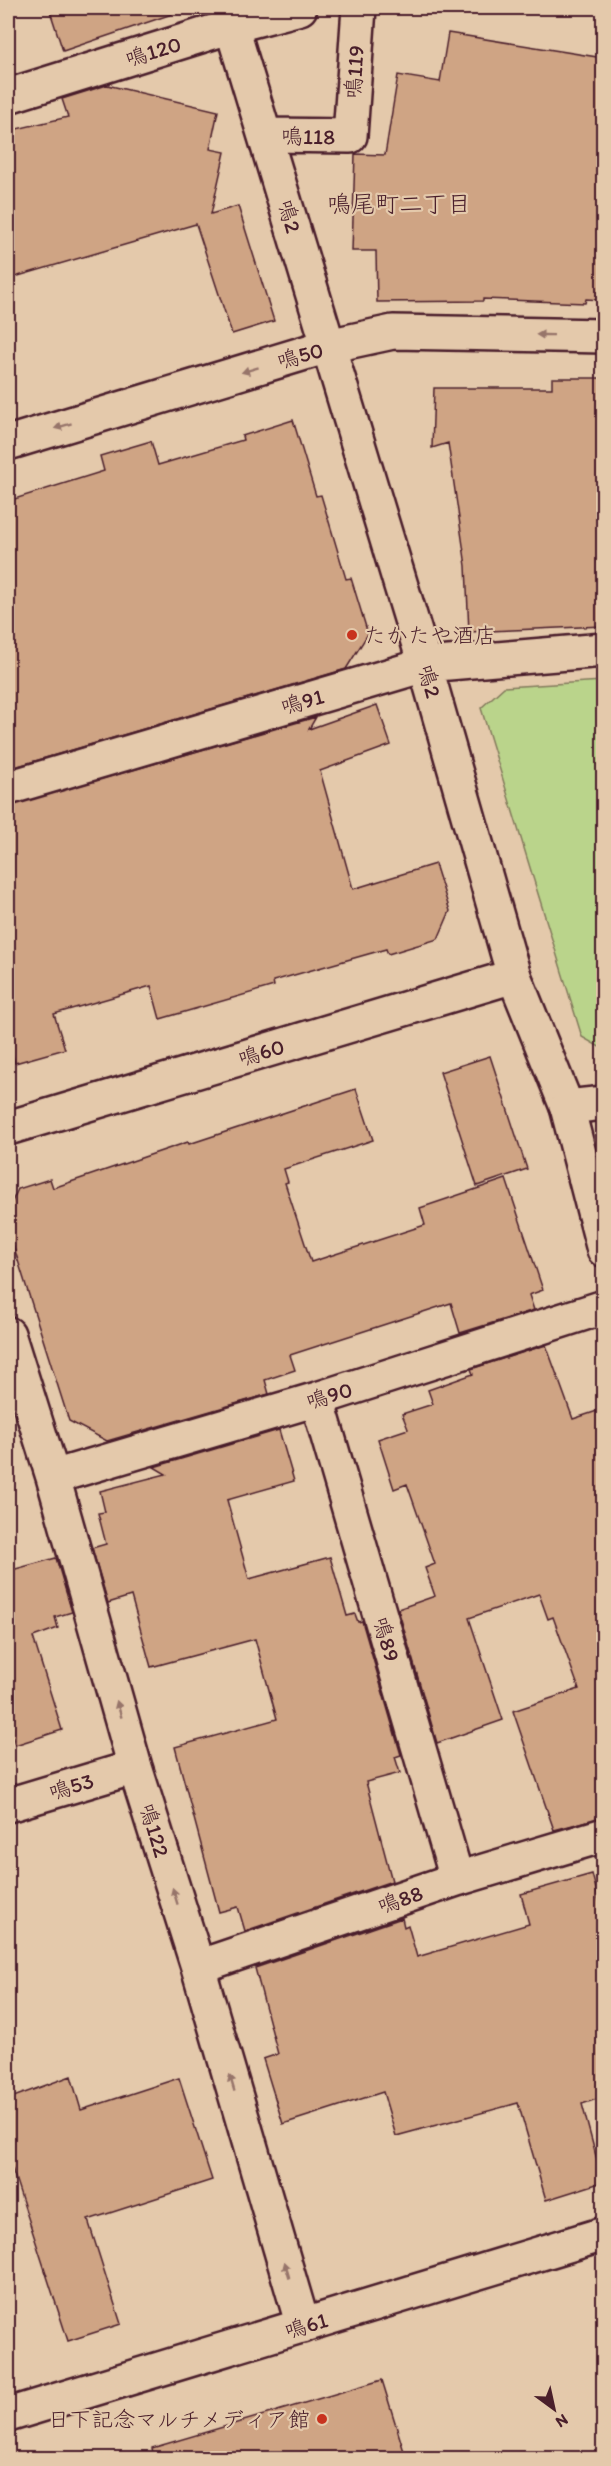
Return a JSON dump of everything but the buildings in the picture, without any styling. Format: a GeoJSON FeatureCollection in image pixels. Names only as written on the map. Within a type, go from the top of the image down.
{"type":"FeatureCollection","features":[{"type":"Feature","properties":{"kind":"street","name":"鳴120"},"geometry":{"type":"LineString","coordinates":[[8,96],[229,17],[300,8]]}},
{"type":"Feature","properties":{"kind":"street","name":"鳴119"},"geometry":{"type":"LineString","coordinates":[[350,136],[359,8]]}},
{"type":"Feature","properties":{"kind":"street","name":"鳴2"},"geometry":{"type":"LineString","coordinates":[[229,17],[425,665],[514,976],[567,1107],[603,1250]]}},
{"type":"Feature","properties":{"kind":"street","name":"鳴118"},"geometry":{"type":"LineString","coordinates":[[266,135],[350,136]]}},
{"type":"Feature","properties":{"kind":"street","name":"鳴50"},"geometry":{"type":"LineString","coordinates":[[8,443],[328,346],[393,332],[603,336]]}},
{"type":"Feature","properties":{"kind":"street","name":"鳴91"},"geometry":{"type":"LineString","coordinates":[[8,788],[425,665],[603,650]]}},
{"type":"Feature","properties":{"kind":"street","name":"鳴60"},"geometry":{"type":"LineString","coordinates":[[8,1128],[514,976]]}},
{"type":"Feature","properties":{"kind":"street"},"geometry":{"type":"LineString","coordinates":[[567,1107],[603,1103]]}},
{"type":"Feature","properties":{"kind":"street","name":"鳴90"},"geometry":{"type":"LineString","coordinates":[[53,1477],[317,1400],[603,1307]]}},
{"type":"Feature","properties":{"kind":"street","name":"鳴122"},"geometry":{"type":"LineString","coordinates":[[8,1334],[53,1477],[135,1767],[198,1967],[303,2326]]}},
{"type":"Feature","properties":{"kind":"street","name":"鳴89"},"geometry":{"type":"LineString","coordinates":[[317,1400],[457,1879]]}},
{"type":"Feature","properties":{"kind":"street","name":"鳴53"},"geometry":{"type":"LineString","coordinates":[[8,1805],[135,1767]]}},
{"type":"Feature","properties":{"kind":"street","name":"鳴88"},"geometry":{"type":"LineString","coordinates":[[198,1967],[457,1879],[603,1834]]}},
{"type":"Feature","properties":{"kind":"street","name":"鳴61"},"geometry":{"type":"LineString","coordinates":[[8,2415],[603,2234]]}},
{"type":"Feature","properties":{"kind":"green space"},"geometry":{"type":"Polygon","coordinates":[[[604,681],[603,1049],[582,1037],[481,708],[504,687],[604,681]]]}},
{"type":"Feature","properties":{"kind":"place","name":"たかたや酒店"},"geometry":{"type":"Point","coordinates":[352,635]}},
{"type":"Feature","properties":{"kind":"place","name":"日下記念マルチメディア館"},"geometry":{"type":"Point","coordinates":[322,2419]}},
{"type":"Feature","properties":{"kind":"district","name":"鳴尾町二丁目"},"geometry":{"type":"Point","coordinates":[399,204]}}]}
